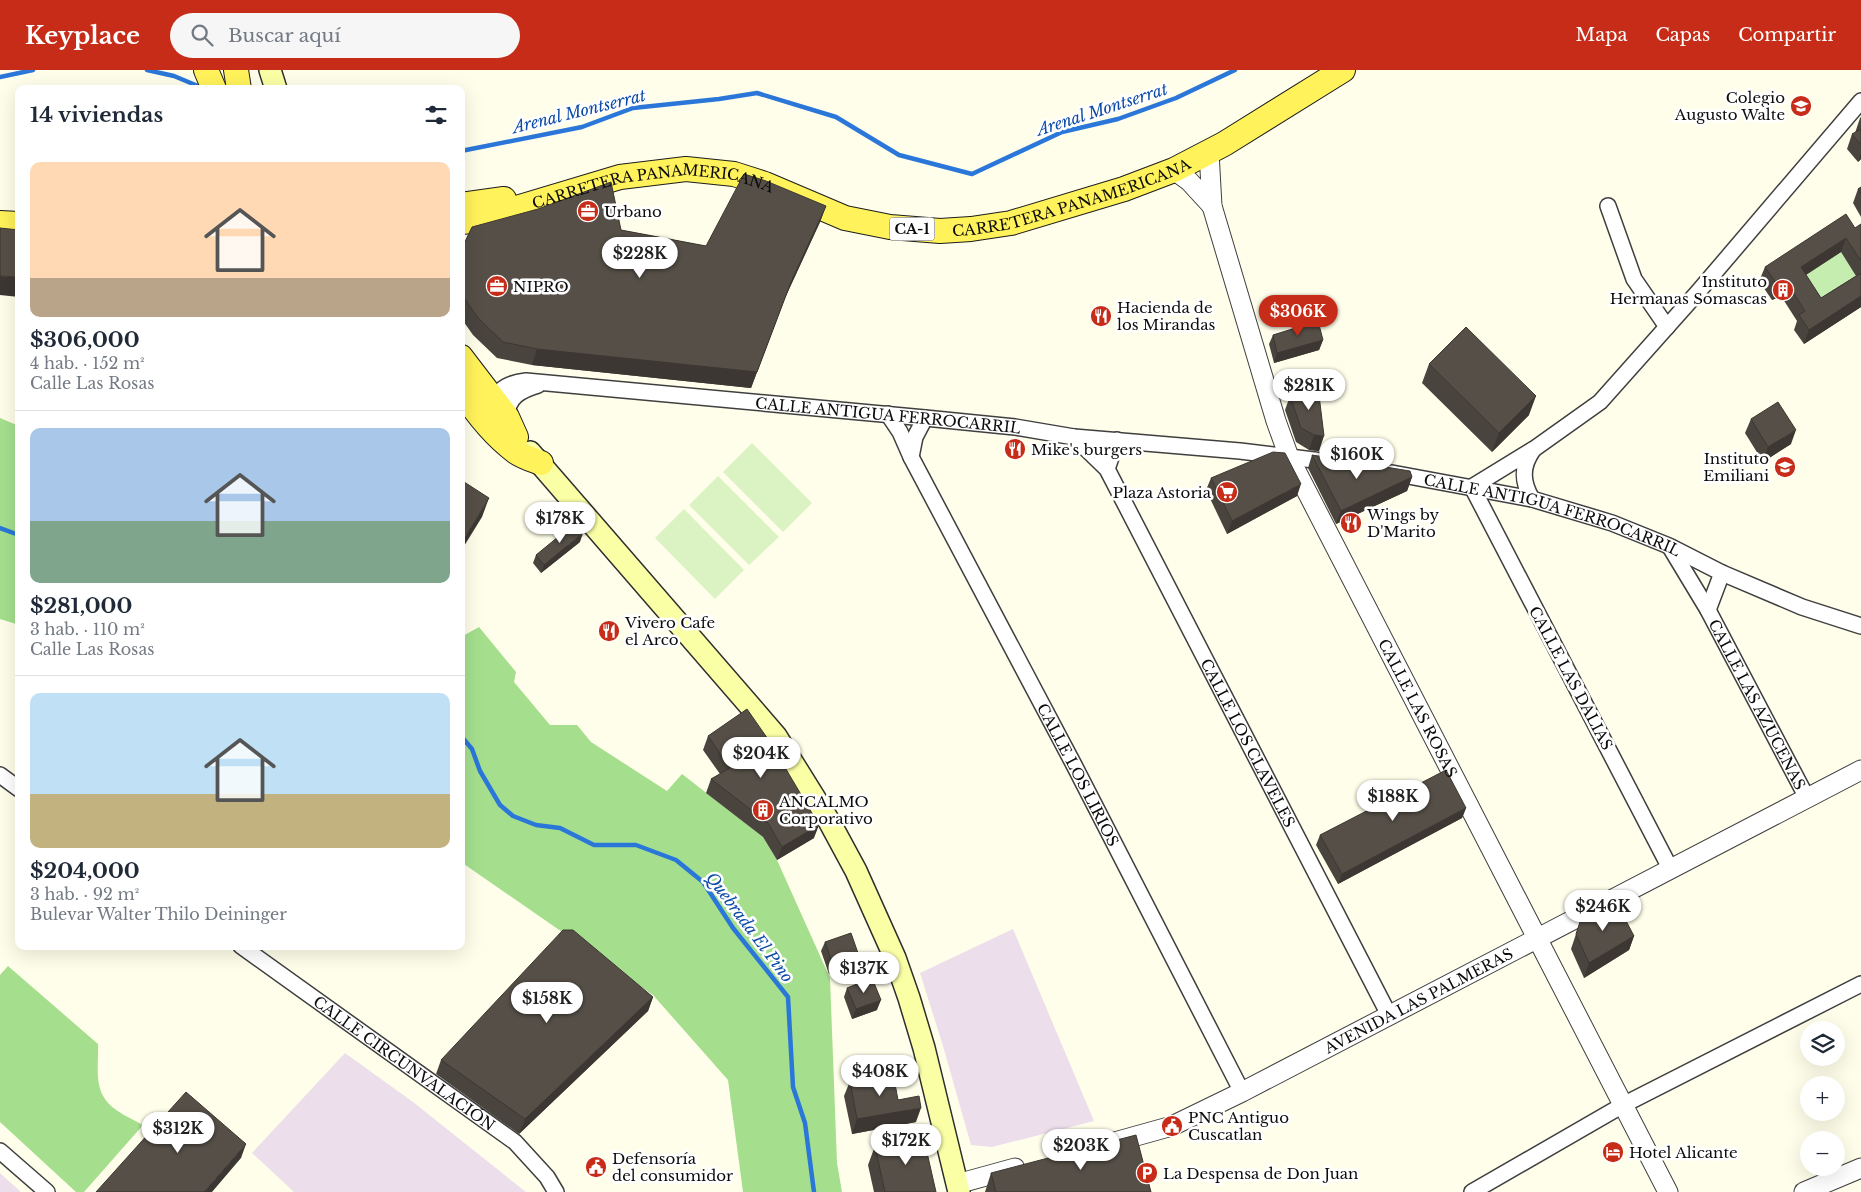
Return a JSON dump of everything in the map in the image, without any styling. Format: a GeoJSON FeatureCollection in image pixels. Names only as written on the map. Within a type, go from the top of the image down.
{"type":"FeatureCollection","features":[{"type":"Feature","properties":{"kind":"main road"},"geometry":{"type":"LineString","coordinates":[[270,70],[275,85]]}},
{"type":"Feature","properties":{"kind":"main road","name":"CARRETERA PANAMERICANA"},"geometry":{"type":"LineString","coordinates":[[465,222],[473,221],[620,177],[686,169],[734,174],[765,184],[845,218],[890,228],[940,231],[1011,223],[1124,189],[1174,170],[1209,152],[1343,70]]}},
{"type":"Feature","properties":{"kind":"main road"},"geometry":{"type":"LineString","coordinates":[[465,204],[620,177]]}},
{"type":"Feature","properties":{"kind":"main road"},"geometry":{"type":"LineString","coordinates":[[465,233],[529,212],[557,201],[582,188]]}},
{"type":"Feature","properties":{"kind":"main road"},"geometry":{"type":"LineString","coordinates":[[0,218],[15,217]]}},
{"type":"Feature","properties":{"kind":"main road"},"geometry":{"type":"LineString","coordinates":[[0,223],[15,224]]}},
{"type":"Feature","properties":{"kind":"main road"},"geometry":{"type":"LineString","coordinates":[[465,363],[489,400],[541,463],[776,736],[829,821],[856,871],[895,958],[924,1048],[958,1188]]}},
{"type":"Feature","properties":{"kind":"main road"},"geometry":{"type":"LineString","coordinates":[[465,379],[489,400]]}},
{"type":"Feature","properties":{"kind":"main road"},"geometry":{"type":"LineString","coordinates":[[465,394],[511,436],[512,427]]}},
{"type":"Feature","properties":{"kind":"main road"},"geometry":{"type":"LineString","coordinates":[[465,396],[478,416],[498,436],[517,452],[541,463]]}},
{"type":"Feature","properties":{"kind":"street"},"geometry":{"type":"LineString","coordinates":[[1472,487],[1534,449],[1600,402],[1861,101]]}},
{"type":"Feature","properties":{"kind":"street","name":"CALLE LAS ROSAS"},"geometry":{"type":"LineString","coordinates":[[1209,152],[1212,206],[1276,421],[1289,457],[1668,1192]]}},
{"type":"Feature","properties":{"kind":"street","name":"CALLE LAS ROSAS"},"geometry":{"type":"LineString","coordinates":[[1174,170],[1189,181],[1212,206]]}},
{"type":"Feature","properties":{"kind":"street"},"geometry":{"type":"LineString","coordinates":[[1608,206],[1634,279],[1667,327]]}},
{"type":"Feature","properties":{"kind":"street","name":"CALLE ANTIGUA FERROCARRIL"},"geometry":{"type":"LineString","coordinates":[[489,400],[513,382],[526,382],[888,414],[1015,427],[1074,437],[1289,457],[1347,465]]}},
{"type":"Feature","properties":{"kind":"street","name":"CALLE ANTIGUA FERROCARRIL"},"geometry":{"type":"LineString","coordinates":[[512,427],[508,410],[513,397],[524,389],[545,384]]}},
{"type":"Feature","properties":{"kind":"street","name":"CALLE LOS LIRIOS"},"geometry":{"type":"LineString","coordinates":[[888,414],[900,432],[911,457],[1074,765],[1242,1092]]}},
{"type":"Feature","properties":{"kind":"street"},"geometry":{"type":"LineString","coordinates":[[911,457],[915,437],[926,418]]}},
{"type":"Feature","properties":{"kind":"street","name":"CALLE LOS CLAVELES"},"geometry":{"type":"LineString","coordinates":[[1074,437],[1107,470],[1389,1015]]}},
{"type":"Feature","properties":{"kind":"street"},"geometry":{"type":"LineString","coordinates":[[1107,470],[1118,440]]}},
{"type":"Feature","properties":{"kind":"street"},"geometry":{"type":"LineString","coordinates":[[1532,500],[1524,481],[1524,470],[1528,458],[1534,449]]}},
{"type":"Feature","properties":{"kind":"street","name":"CALLE ANTIGUA FERROCARRIL"},"geometry":{"type":"LineString","coordinates":[[1376,470],[1532,500],[1612,523],[1669,546],[1722,573],[1802,607],[1861,626]]}},
{"type":"Feature","properties":{"kind":"street","name":"CALLE LAS DALIAS"},"geometry":{"type":"LineString","coordinates":[[1472,487],[1670,868]]}},
{"type":"Feature","properties":{"kind":"street","name":"CALLE LAS AZUCENAS"},"geometry":{"type":"LineString","coordinates":[[1669,546],[1708,610],[1807,798]]}},
{"type":"Feature","properties":{"kind":"street","name":"CALLE LAS AZUCENAS"},"geometry":{"type":"LineString","coordinates":[[1708,610],[1722,573]]}},
{"type":"Feature","properties":{"kind":"street","name":"AVENIDA LAS PALMERAS"},"geometry":{"type":"LineString","coordinates":[[1098,1146],[1172,1126],[1242,1092],[1861,770]]}},
{"type":"Feature","properties":{"kind":"street"},"geometry":{"type":"LineString","coordinates":[[0,775],[15,786]]}},
{"type":"Feature","properties":{"kind":"street","name":"CALLE CIRCUNVALACIÓN"},"geometry":{"type":"LineString","coordinates":[[247,950],[515,1142],[547,1177],[556,1192]]}},
{"type":"Feature","properties":{"kind":"street"},"geometry":{"type":"LineString","coordinates":[[1472,1192],[1623,1105],[1861,984]]}},
{"type":"Feature","properties":{"kind":"street"},"geometry":{"type":"LineString","coordinates":[[0,1151],[47,1192]]}},
{"type":"Feature","properties":{"kind":"street"},"geometry":{"type":"LineString","coordinates":[[958,1188],[1032,1164]]}},
{"type":"Feature","properties":{"kind":"street"},"geometry":{"type":"LineString","coordinates":[[1804,1192],[1861,1168]]}},
{"type":"Feature","properties":{"kind":"shaded area"},"geometry":{"type":"Polygon","coordinates":[[[1013,929],[1094,1121],[992,1147],[971,1145],[920,973],[1013,929]]]}},
{"type":"Feature","properties":{"kind":"shaded area"},"geometry":{"type":"Polygon","coordinates":[[[345,1053],[413,1102],[526,1192],[294,1192],[252,1153],[345,1053]]]}},
{"type":"Feature","properties":{"kind":"shaded area"},"geometry":{"type":"Polygon","coordinates":[[[0,1173],[21,1192],[0,1192],[0,1173]]]}},
{"type":"Feature","properties":{"kind":"green space"},"geometry":{"type":"Polygon","coordinates":[[[1841,252],[1861,284],[1815,313],[1796,281],[1841,252]]]}},
{"type":"Feature","properties":{"kind":"green space"},"geometry":{"type":"Polygon","coordinates":[[[0,418],[15,424],[15,624],[0,619],[0,418]]]}},
{"type":"Feature","properties":{"kind":"green space"},"geometry":{"type":"Polygon","coordinates":[[[752,443],[812,503],[783,532],[723,472],[752,443]]]}},
{"type":"Feature","properties":{"kind":"green space"},"geometry":{"type":"Polygon","coordinates":[[[718,476],[779,537],[749,565],[689,505],[718,476]]]}},
{"type":"Feature","properties":{"kind":"green space"},"geometry":{"type":"Polygon","coordinates":[[[684,509],[744,570],[715,599],[655,538],[684,509]]]}},
{"type":"Feature","properties":{"kind":"green space"},"geometry":{"type":"Polygon","coordinates":[[[479,627],[516,672],[514,682],[550,725],[577,725],[591,742],[667,791],[682,774],[763,837],[777,860],[830,978],[837,1163],[842,1192],[743,1192],[728,1080],[653,995],[465,865],[465,635],[479,627]]]}},
{"type":"Feature","properties":{"kind":"green space"},"geometry":{"type":"Polygon","coordinates":[[[8,966],[98,1044],[98,1076],[104,1098],[125,1116],[143,1125],[84,1192],[76,1192],[0,1122],[0,975],[8,966]]]}},
{"type":"Feature","properties":{"kind":"building"},"geometry":{"type":"Polygon","coordinates":[[[1861,129],[1861,145],[1852,134],[1861,129]]]}},
{"type":"Feature","properties":{"kind":"building"},"geometry":{"type":"Polygon","coordinates":[[[744,174],[826,206],[791,282],[757,372],[537,349],[503,342],[479,319],[465,300],[465,242],[472,227],[538,209],[611,182],[621,230],[706,246],[744,174]]]}},
{"type":"Feature","properties":{"kind":"building"},"geometry":{"type":"Polygon","coordinates":[[[1846,214],[1855,228],[1861,224],[1861,261],[1846,238],[1801,267],[1821,298],[1861,273],[1861,296],[1809,330],[1799,315],[1805,311],[1786,281],[1778,286],[1765,267],[1846,214]]]}},
{"type":"Feature","properties":{"kind":"building"},"geometry":{"type":"Polygon","coordinates":[[[0,228],[15,230],[15,277],[0,276],[0,228]]]}},
{"type":"Feature","properties":{"kind":"building"},"geometry":{"type":"Polygon","coordinates":[[[1318,321],[1323,340],[1277,353],[1273,335],[1318,321]]]}},
{"type":"Feature","properties":{"kind":"building"},"geometry":{"type":"Polygon","coordinates":[[[1466,327],[1536,396],[1499,433],[1429,364],[1466,327]]]}},
{"type":"Feature","properties":{"kind":"building"},"geometry":{"type":"Polygon","coordinates":[[[1318,387],[1324,436],[1314,435],[1301,428],[1290,396],[1318,387]]]}},
{"type":"Feature","properties":{"kind":"building"},"geometry":{"type":"Polygon","coordinates":[[[1778,402],[1796,430],[1768,447],[1751,419],[1778,402]]]}},
{"type":"Feature","properties":{"kind":"building"},"geometry":{"type":"Polygon","coordinates":[[[1273,452],[1285,453],[1301,484],[1232,521],[1211,478],[1273,452]]]}},
{"type":"Feature","properties":{"kind":"building"},"geometry":{"type":"Polygon","coordinates":[[[1312,455],[1410,471],[1412,477],[1341,511],[1312,455]]]}},
{"type":"Feature","properties":{"kind":"building"},"geometry":{"type":"Polygon","coordinates":[[[465,483],[489,498],[465,537],[465,483]]]}},
{"type":"Feature","properties":{"kind":"building"},"geometry":{"type":"Polygon","coordinates":[[[575,523],[583,533],[544,565],[536,555],[575,523]]]}},
{"type":"Feature","properties":{"kind":"building"},"geometry":{"type":"Polygon","coordinates":[[[747,709],[770,742],[819,825],[782,847],[768,823],[711,779],[730,768],[708,736],[747,709]]]}},
{"type":"Feature","properties":{"kind":"building"},"geometry":{"type":"Polygon","coordinates":[[[1446,770],[1466,808],[1342,874],[1320,835],[1446,770]]]}},
{"type":"Feature","properties":{"kind":"building"},"geometry":{"type":"Polygon","coordinates":[[[1616,902],[1634,936],[1589,963],[1576,934],[1580,922],[1616,902]]]}},
{"type":"Feature","properties":{"kind":"building"},"geometry":{"type":"Polygon","coordinates":[[[563,930],[573,930],[653,997],[525,1119],[441,1060],[563,930]]]}},
{"type":"Feature","properties":{"kind":"building"},"geometry":{"type":"Polygon","coordinates":[[[851,933],[859,956],[833,965],[825,942],[851,933]]]}},
{"type":"Feature","properties":{"kind":"building"},"geometry":{"type":"Polygon","coordinates":[[[872,978],[881,1000],[856,1009],[847,988],[872,978]]]}},
{"type":"Feature","properties":{"kind":"building"},"geometry":{"type":"Polygon","coordinates":[[[893,1073],[898,1100],[919,1096],[921,1108],[857,1119],[850,1081],[893,1073]]]}},
{"type":"Feature","properties":{"kind":"building"},"geometry":{"type":"Polygon","coordinates":[[[186,1092],[246,1144],[204,1192],[96,1192],[186,1092]]]}},
{"type":"Feature","properties":{"kind":"building"},"geometry":{"type":"Polygon","coordinates":[[[923,1135],[936,1192],[885,1192],[875,1146],[923,1135]]]}},
{"type":"Feature","properties":{"kind":"building"},"geometry":{"type":"Polygon","coordinates":[[[1136,1135],[1151,1192],[996,1192],[991,1173],[1136,1135]]]}},
{"type":"Feature","properties":{"kind":"waterway","name":"Arenal Montserrat"},"geometry":{"type":"LineString","coordinates":[[0,77],[33,70]]}},
{"type":"Feature","properties":{"kind":"waterway","name":"Arenal Montserrat"},"geometry":{"type":"LineString","coordinates":[[147,70],[174,76],[195,85]]}},
{"type":"Feature","properties":{"kind":"waterway","name":"Arenal Montserrat"},"geometry":{"type":"LineString","coordinates":[[465,150],[582,127],[633,108],[757,93],[836,117],[899,155],[972,174],[1062,132],[1118,119],[1176,98],[1235,70]]}},
{"type":"Feature","properties":{"kind":"waterway","name":"Quebrada El Pino"},"geometry":{"type":"LineString","coordinates":[[0,528],[15,534]]}},
{"type":"Feature","properties":{"kind":"waterway","name":"Quebrada El Pino"},"geometry":{"type":"LineString","coordinates":[[465,741],[472,749],[480,771],[500,805],[513,816],[536,825],[560,828],[594,845],[636,845],[676,860],[703,882],[733,928],[788,997],[793,1087],[805,1123],[814,1192]]}},
{"type":"Feature","properties":{"kind":"place","name":"Colegio Augusto Walte"},"geometry":{"type":"Point","coordinates":[1801,106]}},
{"type":"Feature","properties":{"kind":"place","name":"Urbano"},"geometry":{"type":"Point","coordinates":[588,211]}},
{"type":"Feature","properties":{"kind":"place","name":"NIPRO"},"geometry":{"type":"Point","coordinates":[497,286]}},
{"type":"Feature","properties":{"kind":"place","name":"Instituto Hermanas Somascas"},"geometry":{"type":"Point","coordinates":[1783,290]}},
{"type":"Feature","properties":{"kind":"place","name":"Hacienda de los Mirandas"},"geometry":{"type":"Point","coordinates":[1101,316]}},
{"type":"Feature","properties":{"kind":"place","name":"Mike's burgers"},"geometry":{"type":"Point","coordinates":[1015,449]}},
{"type":"Feature","properties":{"kind":"place","name":"Instituto Emiliani"},"geometry":{"type":"Point","coordinates":[1785,467]}},
{"type":"Feature","properties":{"kind":"place","name":"Plaza Astoria"},"geometry":{"type":"Point","coordinates":[1227,492]}},
{"type":"Feature","properties":{"kind":"place","name":"Wings by D'Marito"},"geometry":{"type":"Point","coordinates":[1351,523]}},
{"type":"Feature","properties":{"kind":"place","name":"Vivero Cafe el Arco"},"geometry":{"type":"Point","coordinates":[609,631]}},
{"type":"Feature","properties":{"kind":"place","name":"ANCALMO Corporativo"},"geometry":{"type":"Point","coordinates":[763,810]}},
{"type":"Feature","properties":{"kind":"place","name":"PNC Antiguo Cuscatlan"},"geometry":{"type":"Point","coordinates":[1172,1126]}},
{"type":"Feature","properties":{"kind":"place","name":"Hotel Alicante"},"geometry":{"type":"Point","coordinates":[1613,1152]}},
{"type":"Feature","properties":{"kind":"place","name":"Defensoría del consumidor"},"geometry":{"type":"Point","coordinates":[596,1167]}},
{"type":"Feature","properties":{"kind":"place","name":"La Despensa de Don Juan"},"geometry":{"type":"Point","coordinates":[1147,1173]}}]}
